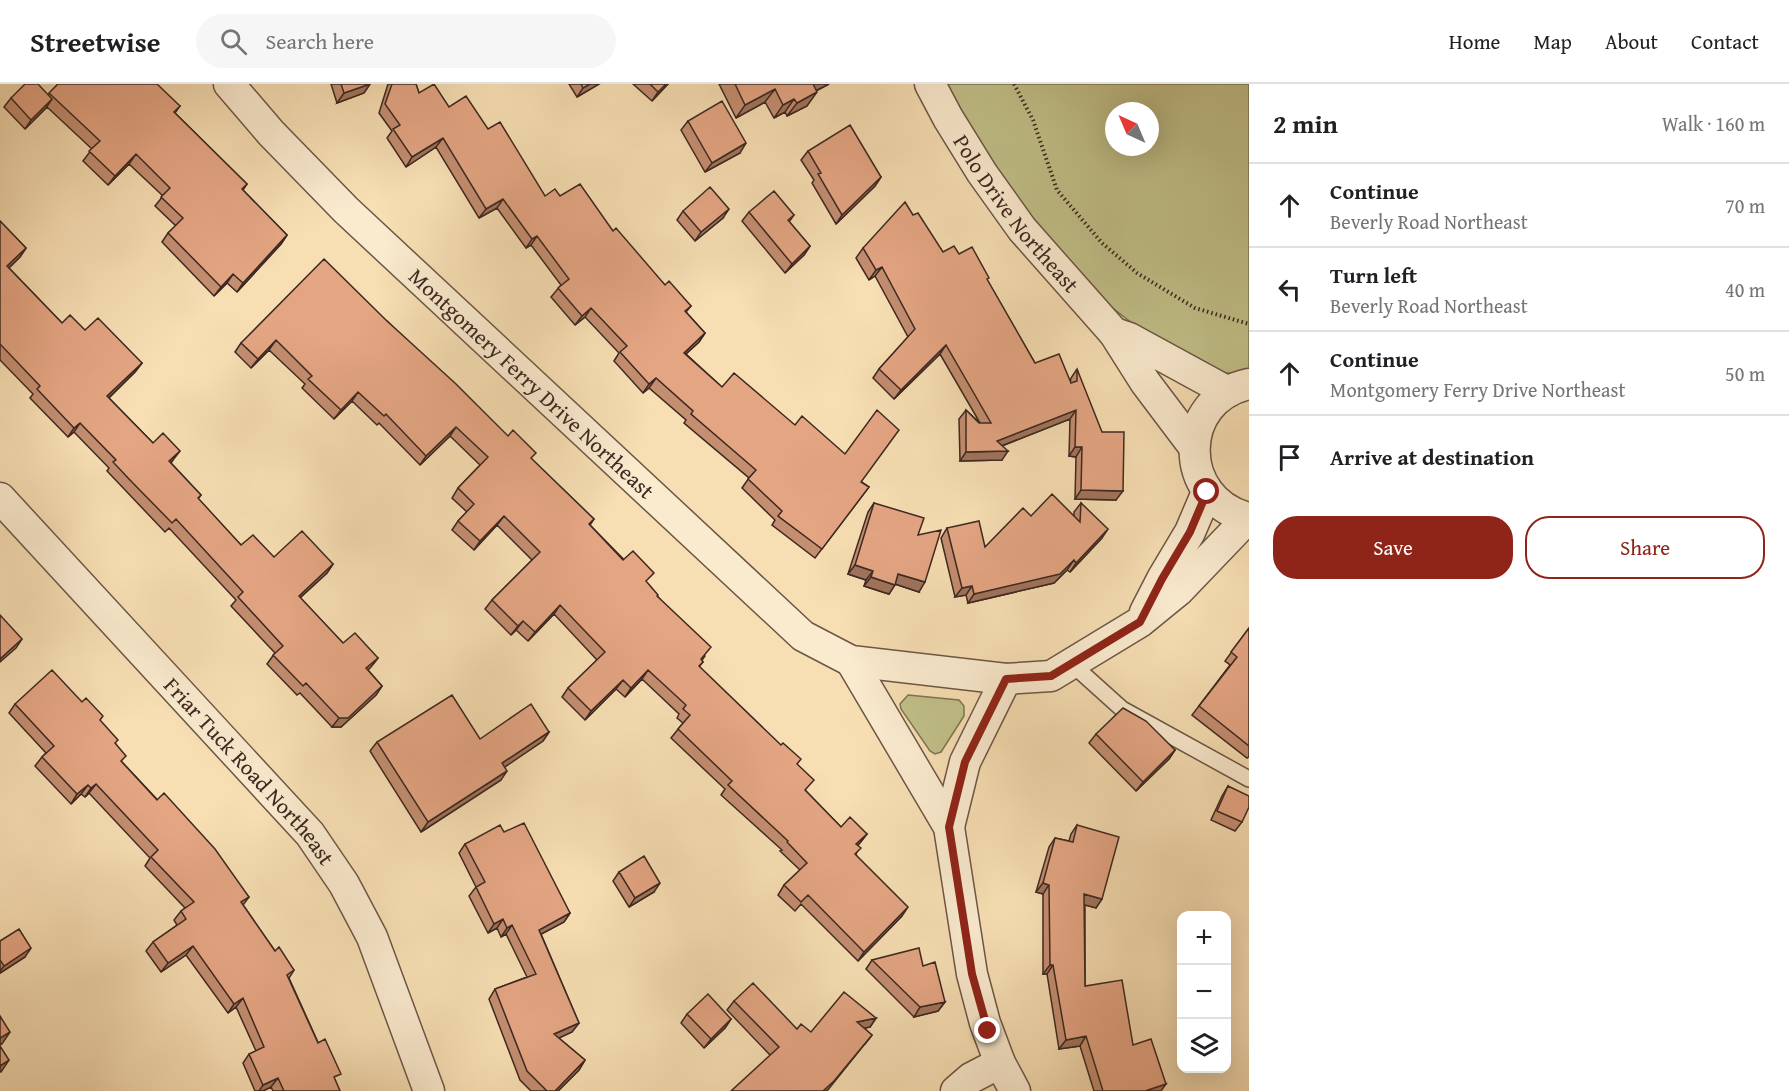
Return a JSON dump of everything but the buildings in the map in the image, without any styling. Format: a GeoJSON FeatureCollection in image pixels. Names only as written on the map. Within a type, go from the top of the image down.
{"type":"FeatureCollection","features":[{"type":"Feature","properties":{"kind":"street","name":"Montgomery Ferry Drive Northeast"},"geometry":{"type":"LineString","coordinates":[[230,84],[271,133],[346,210],[795,628],[804,636],[851,661],[1006,679],[1051,676],[1140,622],[1178,591],[1248,518]]}},
{"type":"Feature","properties":{"kind":"street","name":"Polo Drive Northeast"},"geometry":{"type":"LineString","coordinates":[[930,84],[982,173],[1022,229],[1114,333],[1146,382],[1194,447]]}},
{"type":"Feature","properties":{"kind":"street","name":"Polo Drive Northeast"},"geometry":{"type":"LineString","coordinates":[[1114,333],[1238,388]]}},
{"type":"Feature","properties":{"kind":"street"},"geometry":{"type":"LineString","coordinates":[[1238,388],[1211,406],[1199,425],[1194,447],[1196,471],[1207,492],[1225,508],[1248,518]]}},
{"type":"Feature","properties":{"kind":"street"},"geometry":{"type":"LineString","coordinates":[[1140,622],[1190,532],[1207,492]]}},
{"type":"Feature","properties":{"kind":"street","name":"Friar Tuck Road Northeast"},"geometry":{"type":"LineString","coordinates":[[0,498],[310,834],[344,884],[372,937],[429,1091]]}},
{"type":"Feature","properties":{"kind":"street"},"geometry":{"type":"LineString","coordinates":[[851,661],[949,827],[972,974],[985,1023],[1000,1063],[1015,1091]]}},
{"type":"Feature","properties":{"kind":"street"},"geometry":{"type":"LineString","coordinates":[[949,827],[965,762],[1006,679]]}},
{"type":"Feature","properties":{"kind":"street"},"geometry":{"type":"LineString","coordinates":[[956,1091],[971,1078],[1000,1063]]}},
{"type":"Feature","properties":{"kind":"lane"},"geometry":{"type":"LineString","coordinates":[[1072,664],[1122,709],[1249,779]]}},
{"type":"Feature","properties":{"kind":"path"},"geometry":{"type":"LineString","coordinates":[[1014,84],[1033,120],[1057,190],[1102,243],[1137,273],[1195,308],[1249,324]]}},
{"type":"Feature","properties":{"kind":"shaded area"},"geometry":{"type":"Polygon","coordinates":[[[933,84],[1249,84],[1249,375],[1193,370],[1071,276],[933,84]]]}},
{"type":"Feature","properties":{"kind":"shaded area"},"geometry":{"type":"Polygon","coordinates":[[[908,695],[959,700],[964,706],[964,716],[941,752],[935,754],[930,751],[901,709],[900,704],[908,695]]]}},
{"type":"Feature","properties":{"kind":"route"},"geometry":{"type":"LineString","coordinates":[[988,1031],[972,974],[949,827],[965,762],[1006,679],[1051,676],[1140,622],[1190,532],[1207,492]]}}]}
